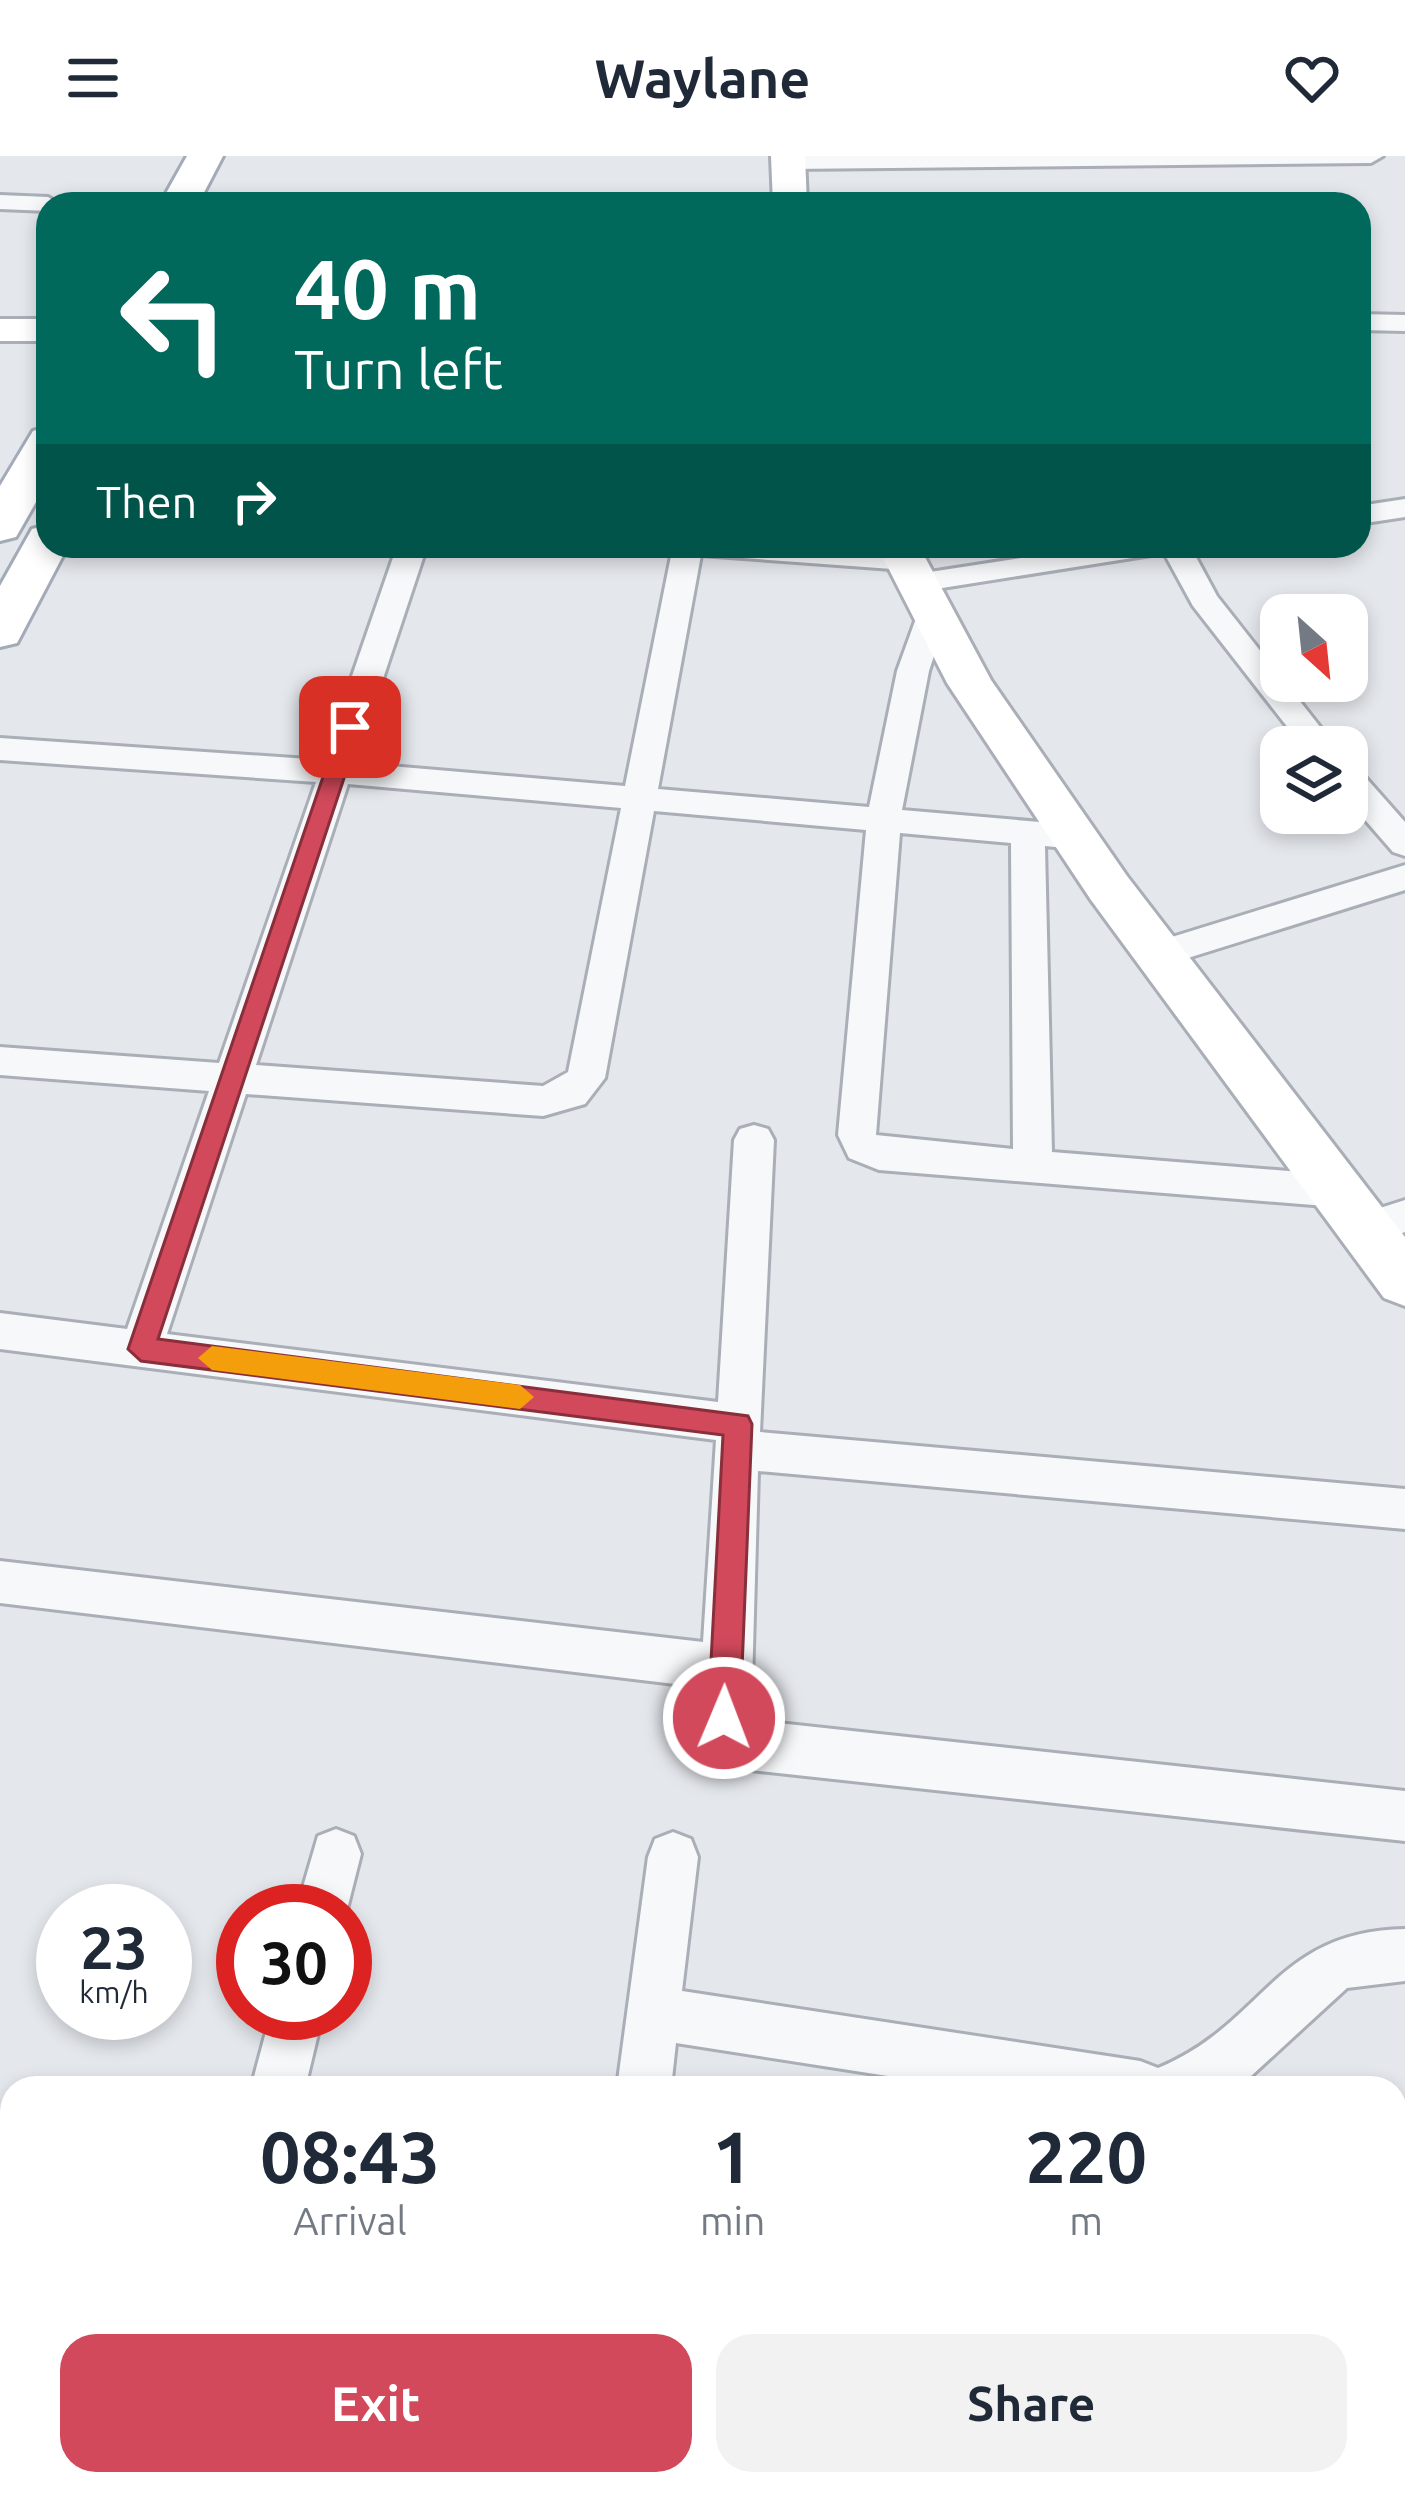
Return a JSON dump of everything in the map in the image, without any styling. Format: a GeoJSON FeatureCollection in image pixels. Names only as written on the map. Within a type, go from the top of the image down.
{"type":"FeatureCollection","features":[{"type":"Feature","properties":{"kind":"main road"},"geometry":{"type":"LineString","coordinates":[[186,192],[205,156]]}},
{"type":"Feature","properties":{"kind":"main road"},"geometry":{"type":"LineString","coordinates":[[0,527],[36,462]]}},
{"type":"Feature","properties":{"kind":"main road"},"geometry":{"type":"LineString","coordinates":[[0,632],[38,558]]}},
{"type":"Feature","properties":{"kind":"street"},"geometry":{"type":"LineString","coordinates":[[789,192],[788,159],[1371,156]]}},
{"type":"Feature","properties":{"kind":"street"},"geometry":{"type":"LineString","coordinates":[[0,202],[36,204]]}},
{"type":"Feature","properties":{"kind":"street"},"geometry":{"type":"LineString","coordinates":[[1371,322],[1405,323]]}},
{"type":"Feature","properties":{"kind":"street"},"geometry":{"type":"LineString","coordinates":[[0,330],[36,330]]}},
{"type":"Feature","properties":{"kind":"street"},"geometry":{"type":"LineString","coordinates":[[141,1349],[408,558]]}},
{"type":"Feature","properties":{"kind":"street"},"geometry":{"type":"LineString","coordinates":[[0,1060],[543,1102],[571,1094],[586,1078],[688,558]]}},
{"type":"Feature","properties":{"kind":"street"},"geometry":{"type":"LineString","coordinates":[[780,558],[914,576],[1059,558]]}},
{"type":"Feature","properties":{"kind":"street"},"geometry":{"type":"LineString","coordinates":[[1183,558],[1232,636],[1303,726]]}},
{"type":"Feature","properties":{"kind":"street"},"geometry":{"type":"LineString","coordinates":[[914,576],[857,1135],[863,1147],[879,1154],[1370,1212]]}},
{"type":"Feature","properties":{"kind":"street"},"geometry":{"type":"LineString","coordinates":[[914,576],[1051,835],[1159,954],[1370,1212],[1405,1281]]}},
{"type":"Feature","properties":{"kind":"street"},"geometry":{"type":"LineString","coordinates":[[0,749],[334,772],[1051,835]]}},
{"type":"Feature","properties":{"kind":"street"},"geometry":{"type":"LineString","coordinates":[[1368,802],[1405,844]]}},
{"type":"Feature","properties":{"kind":"street"},"geometry":{"type":"LineString","coordinates":[[1033,1169],[1051,835]]}},
{"type":"Feature","properties":{"kind":"street"},"geometry":{"type":"LineString","coordinates":[[1159,954],[1405,877]]}},
{"type":"Feature","properties":{"kind":"street"},"geometry":{"type":"LineString","coordinates":[[754,1140],[725,1666],[724,1718],[741,1745],[1405,1816]]}},
{"type":"Feature","properties":{"kind":"street"},"geometry":{"type":"LineString","coordinates":[[0,1331],[737,1437],[1405,1509]]}},
{"type":"Feature","properties":{"kind":"street"},"geometry":{"type":"LineString","coordinates":[[0,1582],[725,1666]]}},
{"type":"Feature","properties":{"kind":"street"},"geometry":{"type":"LineString","coordinates":[[329,1884],[337,1854]]}},
{"type":"Feature","properties":{"kind":"street"},"geometry":{"type":"LineString","coordinates":[[645,2076],[673,1857]]}},
{"type":"Feature","properties":{"kind":"street"},"geometry":{"type":"LineString","coordinates":[[1210,2076],[1338,1960],[1372,1951],[1405,1955]]}},
{"type":"Feature","properties":{"kind":"street"},"geometry":{"type":"LineString","coordinates":[[651,2013],[1062,2076]]}},
{"type":"Feature","properties":{"kind":"street"},"geometry":{"type":"LineString","coordinates":[[281,2076],[290,2040]]}},
{"type":"Feature","properties":{"kind":"slow traffic"},"geometry":{"type":"LineString","coordinates":[[212,1358],[520,1397]]}},
{"type":"Feature","properties":{"kind":"route"},"geometry":{"type":"LineString","coordinates":[[350,727],[141,1349],[738,1424],[724,1718]]}}]}
